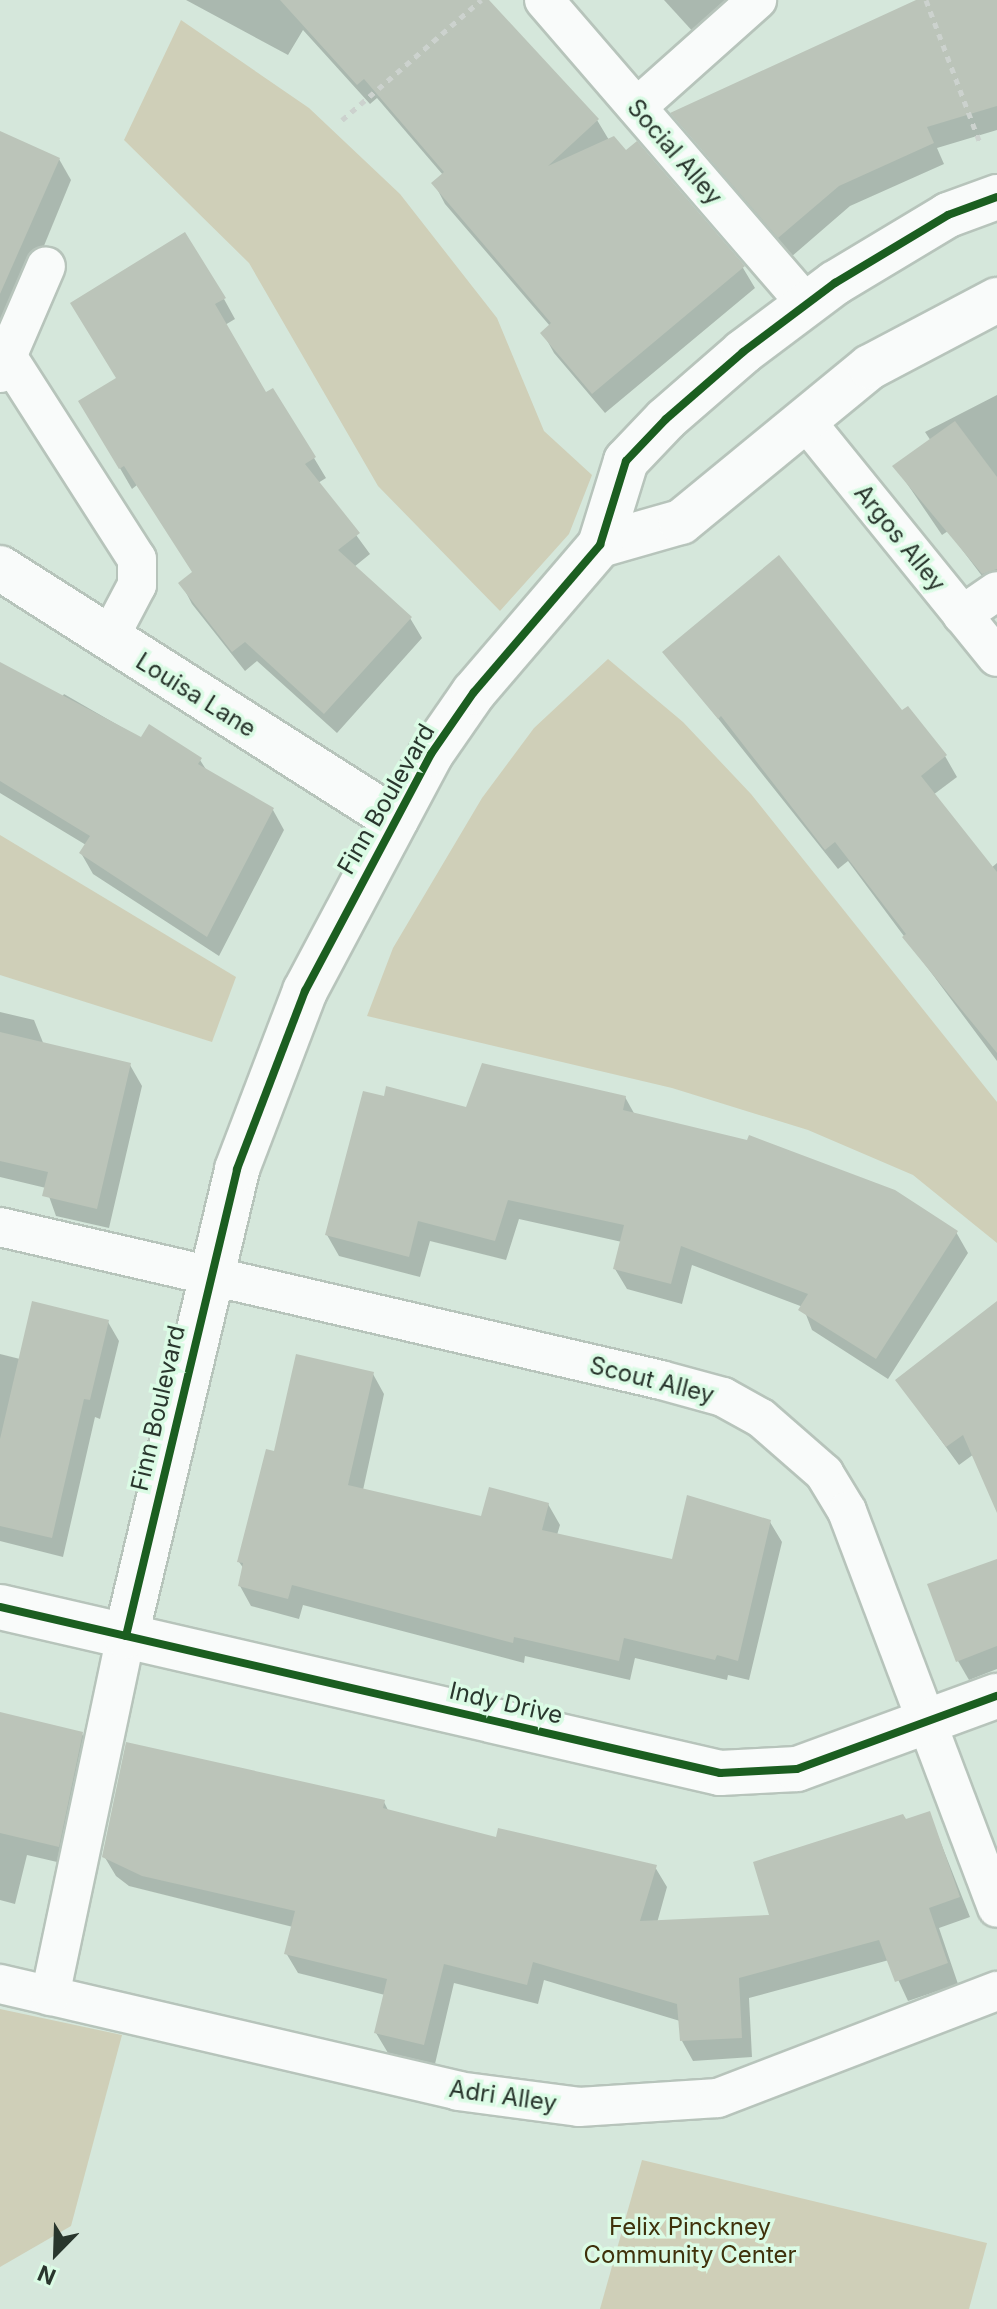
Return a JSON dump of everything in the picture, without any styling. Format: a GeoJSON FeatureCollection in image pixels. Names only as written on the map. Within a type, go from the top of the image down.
{"type":"FeatureCollection","features":[{"type":"Feature","properties":{"kind":"street","name":"Finn Boulevard"},"geometry":{"type":"LineString","coordinates":[[126,1636],[237,1169],[305,991],[395,820],[474,692],[600,545],[626,461],[697,391],[807,305],[889,248],[997,197]]}},
{"type":"Feature","properties":{"kind":"street"},"geometry":{"type":"LineString","coordinates":[[600,545],[681,522],[870,367],[997,300]]}},
{"type":"Feature","properties":{"kind":"street","name":"Louisa Lane"},"geometry":{"type":"LineString","coordinates":[[0,568],[108,640],[395,820]]}},
{"type":"Feature","properties":{"kind":"street","name":"Indy Drive"},"geometry":{"type":"LineString","coordinates":[[0,1607],[720,1773],[797,1769],[997,1696]]}},
{"type":"Feature","properties":{"kind":"lane","name":"Social Alley"},"geometry":{"type":"LineString","coordinates":[[544,0],[807,305]]}},
{"type":"Feature","properties":{"kind":"lane"},"geometry":{"type":"LineString","coordinates":[[637,107],[757,0]]}},
{"type":"Feature","properties":{"kind":"lane"},"geometry":{"type":"LineString","coordinates":[[46,266],[3,364],[132,544],[137,585],[108,640]]}},
{"type":"Feature","properties":{"kind":"lane","name":"Argos Alley"},"geometry":{"type":"LineString","coordinates":[[804,419],[997,657]]}},
{"type":"Feature","properties":{"kind":"lane"},"geometry":{"type":"LineString","coordinates":[[962,615],[997,591]]}},
{"type":"Feature","properties":{"kind":"lane","name":"Scout Alley"},"geometry":{"type":"LineString","coordinates":[[0,1227],[661,1380],[723,1397],[761,1418],[824,1473],[847,1511],[997,1908]]}},
{"type":"Feature","properties":{"kind":"lane","name":"Finn Boulevard"},"geometry":{"type":"LineString","coordinates":[[50,1996],[126,1636]]}},
{"type":"Feature","properties":{"kind":"lane","name":"Adri Alley"},"geometry":{"type":"LineString","coordinates":[[0,1984],[445,2088],[579,2107],[718,2098],[997,1991]]}},
{"type":"Feature","properties":{"kind":"path"},"geometry":{"type":"LineString","coordinates":[[342,120],[481,0]]}},
{"type":"Feature","properties":{"kind":"path"},"geometry":{"type":"LineString","coordinates":[[926,0],[980,143]]}},
{"type":"Feature","properties":{"kind":"green space"},"geometry":{"type":"Polygon","coordinates":[[[181,20],[309,108],[400,194],[497,318],[544,431],[592,475],[569,534],[500,611],[378,486],[249,263],[124,140],[181,20]]]}},
{"type":"Feature","properties":{"kind":"green space"},"geometry":{"type":"Polygon","coordinates":[[[608,659],[683,722],[751,794],[997,1102],[997,1243],[913,1175],[808,1130],[672,1088],[367,1016],[393,948],[482,798],[534,728],[608,659]]]}},
{"type":"Feature","properties":{"kind":"green space"},"geometry":{"type":"Polygon","coordinates":[[[0,835],[236,977],[212,1042],[0,975],[0,835]]]}},
{"type":"Feature","properties":{"kind":"green space"},"geometry":{"type":"Polygon","coordinates":[[[0,2009],[122,2035],[71,2226],[0,2267],[0,2009]]]}},
{"type":"Feature","properties":{"kind":"green space","name":"Felix Pinckney Community Center"},"geometry":{"type":"Polygon","coordinates":[[[642,2160],[987,2243],[969,2309],[600,2309],[642,2160]]]}},
{"type":"Feature","properties":{"kind":"building"},"geometry":{"type":"Polygon","coordinates":[[[280,0],[489,0],[599,119],[548,166],[614,136],[626,150],[637,141],[745,266],[592,394],[540,333],[551,323],[431,183],[444,172],[364,79],[357,85],[280,0]]]}},
{"type":"Feature","properties":{"kind":"building"},"geometry":{"type":"Polygon","coordinates":[[[916,0],[997,0],[997,106],[927,127],[934,143],[839,186],[778,238],[670,113],[916,0]]]}},
{"type":"Feature","properties":{"kind":"building"},"geometry":{"type":"Polygon","coordinates":[[[0,131],[60,158],[0,294],[0,131]]]}},
{"type":"Feature","properties":{"kind":"building"},"geometry":{"type":"Polygon","coordinates":[[[185,232],[226,298],[215,304],[266,392],[273,388],[316,457],[305,464],[360,533],[338,550],[412,617],[324,714],[245,642],[232,652],[178,583],[192,572],[124,466],[119,469],[78,401],[116,378],[70,303],[185,232]]]}},
{"type":"Feature","properties":{"kind":"building"},"geometry":{"type":"Polygon","coordinates":[[[955,421],[997,477],[997,569],[982,574],[892,466],[955,421]]]}},
{"type":"Feature","properties":{"kind":"building"},"geometry":{"type":"Polygon","coordinates":[[[779,555],[902,710],[908,706],[947,755],[921,776],[997,872],[997,1053],[902,937],[906,934],[835,842],[825,850],[721,716],[718,719],[662,652],[779,555]]]}},
{"type":"Feature","properties":{"kind":"building"},"geometry":{"type":"Polygon","coordinates":[[[0,662],[141,737],[149,724],[202,758],[198,764],[274,808],[207,937],[79,853],[90,836],[0,781],[0,662]]]}},
{"type":"Feature","properties":{"kind":"building"},"geometry":{"type":"Polygon","coordinates":[[[0,1032],[131,1063],[97,1209],[42,1196],[48,1172],[0,1161],[0,1032]]]}},
{"type":"Feature","properties":{"kind":"building"},"geometry":{"type":"Polygon","coordinates":[[[482,1063],[626,1096],[623,1110],[747,1140],[749,1135],[895,1190],[958,1231],[876,1359],[798,1310],[808,1294],[681,1246],[671,1284],[613,1269],[624,1225],[508,1200],[495,1241],[418,1221],[409,1257],[325,1235],[363,1091],[384,1096],[386,1086],[466,1107],[482,1063]]]}},
{"type":"Feature","properties":{"kind":"building"},"geometry":{"type":"Polygon","coordinates":[[[32,1301],[109,1320],[90,1400],[84,1399],[52,1538],[0,1526],[0,1439],[32,1301]]]}},
{"type":"Feature","properties":{"kind":"building"},"geometry":{"type":"Polygon","coordinates":[[[997,1301],[997,1513],[963,1435],[946,1447],[895,1380],[997,1301]]]}},
{"type":"Feature","properties":{"kind":"building"},"geometry":{"type":"Polygon","coordinates":[[[296,1354],[374,1372],[348,1485],[481,1516],[489,1487],[549,1503],[542,1530],[672,1559],[687,1495],[771,1520],[738,1661],[717,1655],[715,1660],[624,1638],[619,1661],[514,1637],[513,1643],[292,1585],[288,1599],[238,1586],[243,1563],[237,1562],[266,1449],[274,1451],[296,1354]]]}},
{"type":"Feature","properties":{"kind":"building"},"geometry":{"type":"Polygon","coordinates":[[[997,1559],[997,1646],[956,1662],[927,1584],[997,1559]]]}},
{"type":"Feature","properties":{"kind":"building"},"geometry":{"type":"Polygon","coordinates":[[[0,1712],[83,1732],[59,1847],[0,1833],[0,1712]]]}},
{"type":"Feature","properties":{"kind":"building"},"geometry":{"type":"Polygon","coordinates":[[[126,1742],[385,1800],[383,1808],[496,1837],[498,1828],[657,1865],[640,1921],[769,1915],[753,1862],[903,1814],[906,1819],[930,1811],[960,1897],[929,1908],[948,1963],[895,1982],[879,1940],[739,1978],[742,2038],[680,2041],[677,2004],[533,1962],[527,1985],[444,1964],[424,2045],[374,2033],[387,1979],[284,1954],[295,1911],[142,1876],[102,1857],[126,1742]]]}},
{"type":"Feature","properties":{"kind":"cycle path"},"geometry":{"type":"LineString","coordinates":[[126,1636],[237,1169],[305,991],[431,754],[474,692],[600,545],[626,461],[666,419],[743,352],[835,283],[948,215],[997,197]]}},
{"type":"Feature","properties":{"kind":"cycle path"},"geometry":{"type":"LineString","coordinates":[[0,1607],[720,1773],[797,1769],[997,1696]]}}]}
